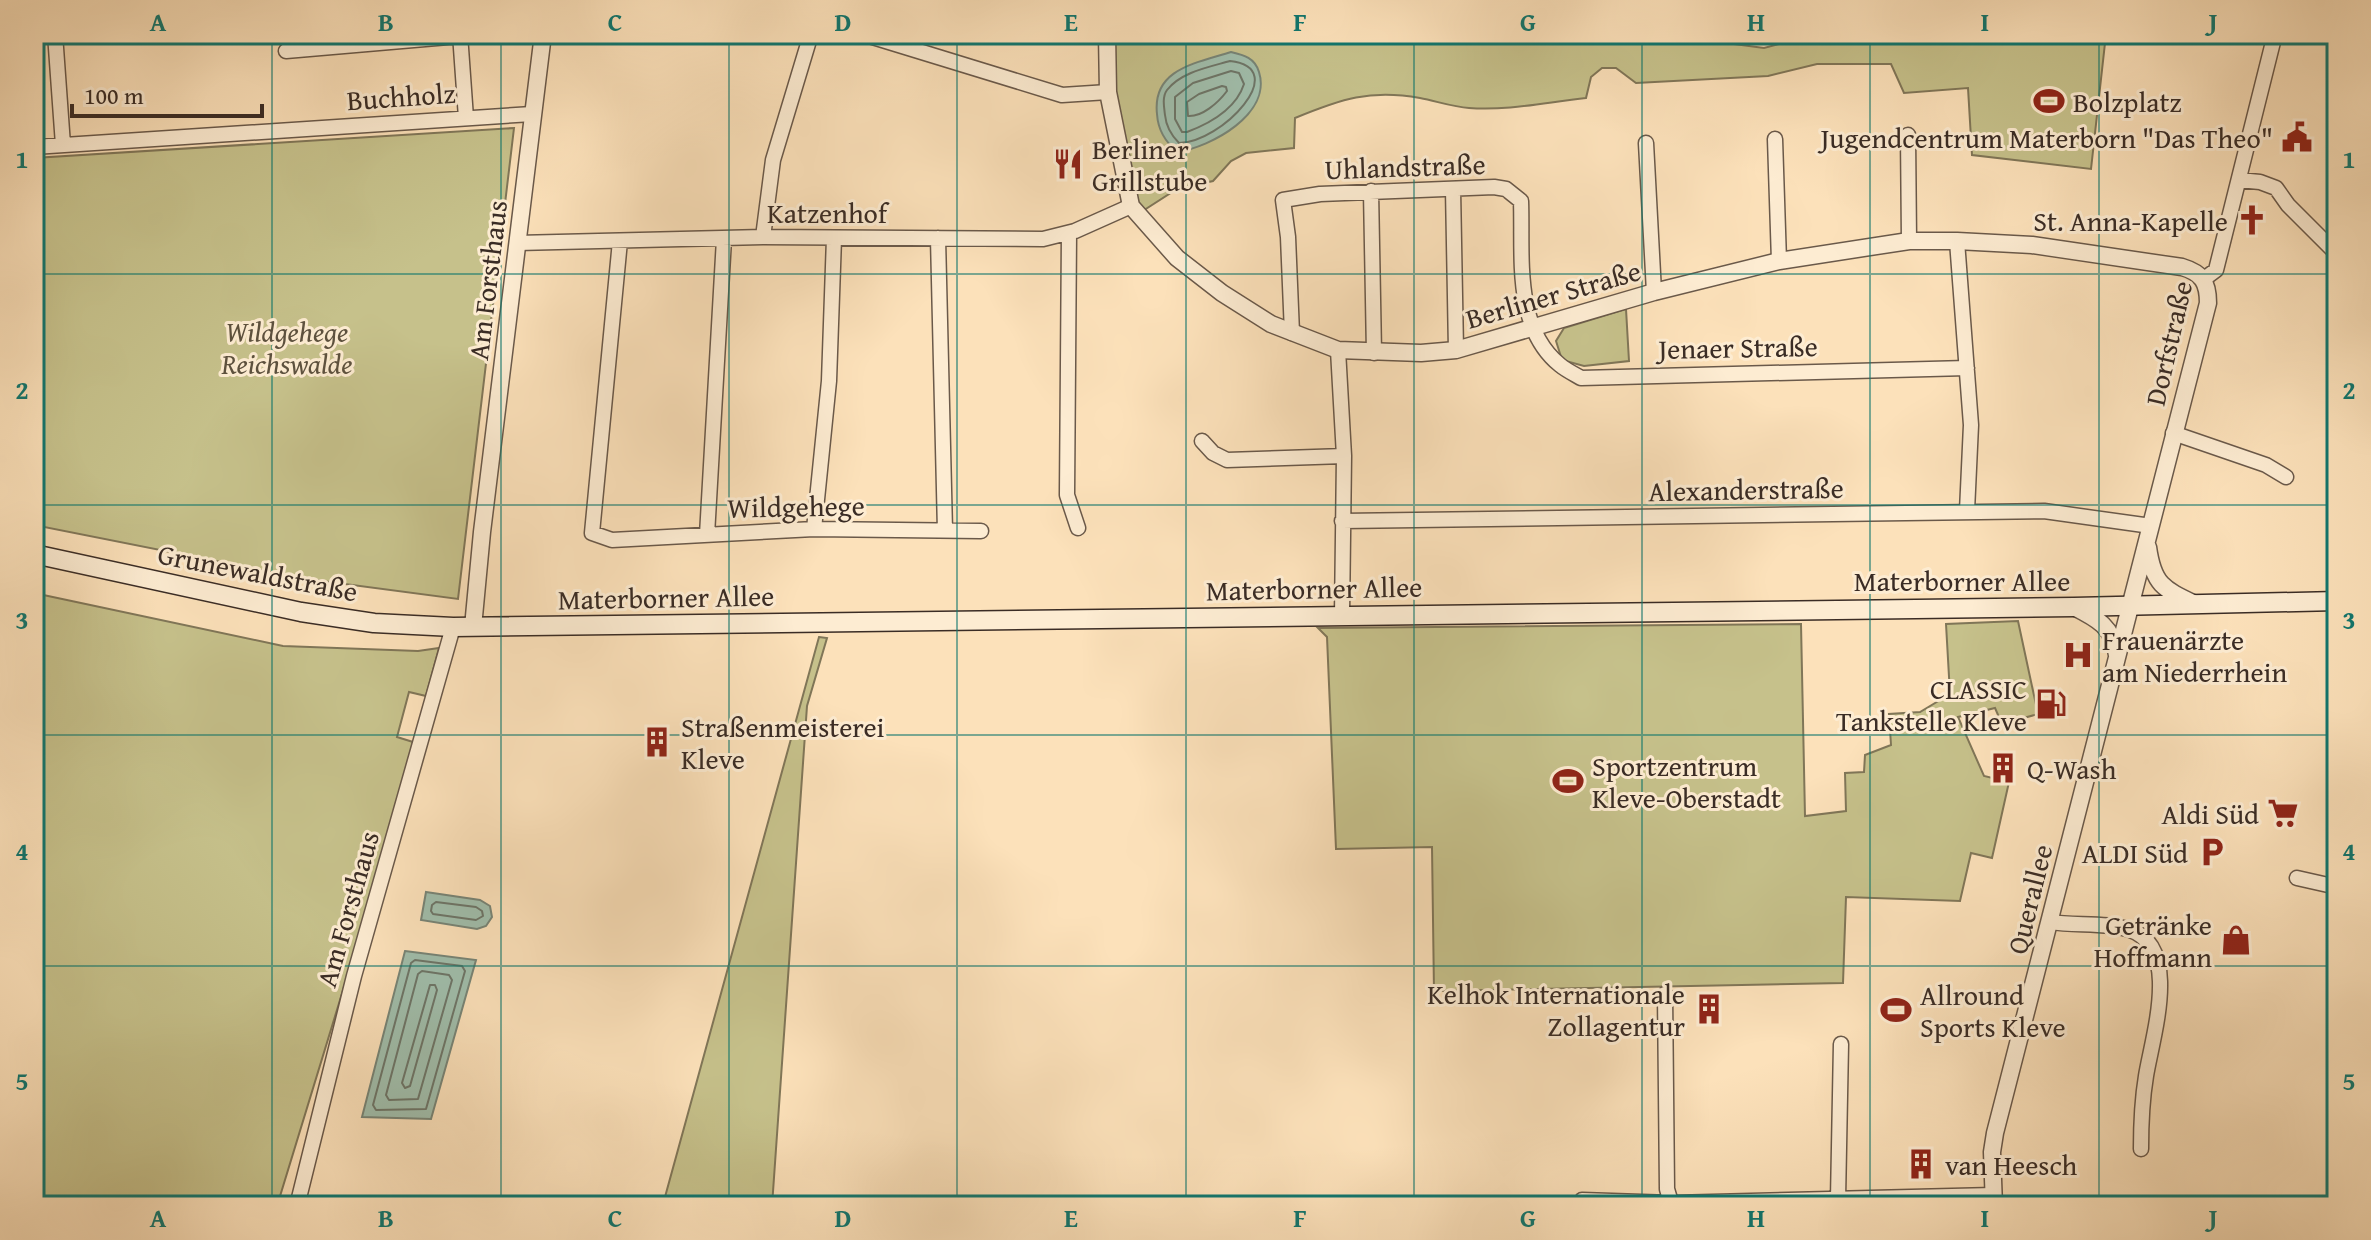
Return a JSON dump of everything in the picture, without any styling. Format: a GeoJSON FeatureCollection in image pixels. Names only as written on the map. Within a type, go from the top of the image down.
{"type":"FeatureCollection","features":[{"type":"Feature","properties":{"kind":"main road","name":"Grunewaldstraße"},"geometry":{"type":"LineString","coordinates":[[34,554],[301,612],[374,623],[473,627]]}},
{"type":"Feature","properties":{"kind":"main road","name":"Materborner Allee"},"geometry":{"type":"LineString","coordinates":[[473,627],[2337,601]]}},
{"type":"Feature","properties":{"kind":"street"},"geometry":{"type":"LineString","coordinates":[[55,34],[63,145]]}},
{"type":"Feature","properties":{"kind":"street","name":"Am Forsthaus"},"geometry":{"type":"LineString","coordinates":[[473,627],[543,34]]}},
{"type":"Feature","properties":{"kind":"street"},"geometry":{"type":"LineString","coordinates":[[763,237],[773,160],[811,34]]}},
{"type":"Feature","properties":{"kind":"street"},"geometry":{"type":"LineString","coordinates":[[863,34],[1062,95],[1108,92]]}},
{"type":"Feature","properties":{"kind":"street"},"geometry":{"type":"LineString","coordinates":[[1107,34],[1108,92],[1131,206]]}},
{"type":"Feature","properties":{"kind":"street","name":"Dorfstraße"},"geometry":{"type":"LineString","coordinates":[[2131,606],[2208,303],[2204,279],[2216,270],[2275,34]]}},
{"type":"Feature","properties":{"kind":"street"},"geometry":{"type":"LineString","coordinates":[[286,51],[460,35],[466,118]]}},
{"type":"Feature","properties":{"kind":"street","name":"Buchholz"},"geometry":{"type":"LineString","coordinates":[[34,147],[532,114]]}},
{"type":"Feature","properties":{"kind":"street"},"geometry":{"type":"LineString","coordinates":[[1908,135],[1909,241]]}},
{"type":"Feature","properties":{"kind":"street"},"geometry":{"type":"LineString","coordinates":[[1775,139],[1779,261]]}},
{"type":"Feature","properties":{"kind":"street"},"geometry":{"type":"LineString","coordinates":[[1646,143],[1654,292]]}},
{"type":"Feature","properties":{"kind":"street"},"geometry":{"type":"LineString","coordinates":[[2239,180],[2260,182],[2276,188],[2288,205],[2337,254]]}},
{"type":"Feature","properties":{"kind":"street"},"geometry":{"type":"LineString","coordinates":[[1453,189],[1456,350]]}},
{"type":"Feature","properties":{"kind":"street","name":"Uhlandstraße"},"geometry":{"type":"LineString","coordinates":[[1292,333],[1288,237],[1283,200],[1320,194],[1453,189],[1506,189],[1521,201],[1525,300],[1532,329]]}},
{"type":"Feature","properties":{"kind":"street"},"geometry":{"type":"LineString","coordinates":[[1371,191],[1374,353]]}},
{"type":"Feature","properties":{"kind":"street","name":"Katzenhof"},"geometry":{"type":"LineString","coordinates":[[517,243],[763,237],[1043,239],[1069,233],[1131,206]]}},
{"type":"Feature","properties":{"kind":"street","name":"Berliner Straße"},"geometry":{"type":"LineString","coordinates":[[1131,206],[1177,258],[1222,293],[1271,324],[1338,350],[1374,353],[1456,350],[1654,292],[1779,261],[1909,241],[2032,245],[2182,267],[2196,271],[2204,279]]}},
{"type":"Feature","properties":{"kind":"street"},"geometry":{"type":"LineString","coordinates":[[1069,233],[1067,495],[1078,528]]}},
{"type":"Feature","properties":{"kind":"street"},"geometry":{"type":"LineString","coordinates":[[814,529],[829,381],[834,238]]}},
{"type":"Feature","properties":{"kind":"street"},"geometry":{"type":"LineString","coordinates":[[938,238],[945,531]]}},
{"type":"Feature","properties":{"kind":"street"},"geometry":{"type":"LineString","coordinates":[[707,535],[724,239]]}},
{"type":"Feature","properties":{"kind":"street","name":"Wildgehege"},"geometry":{"type":"LineString","coordinates":[[620,241],[592,533],[612,540],[814,529],[981,531]]}},
{"type":"Feature","properties":{"kind":"street"},"geometry":{"type":"LineString","coordinates":[[1957,241],[1971,425],[1967,511]]}},
{"type":"Feature","properties":{"kind":"street","name":"Jenaer Straße"},"geometry":{"type":"LineString","coordinates":[[1532,329],[1559,365],[1581,378],[1967,368]]}},
{"type":"Feature","properties":{"kind":"street"},"geometry":{"type":"LineString","coordinates":[[1338,350],[1344,456],[1342,615]]}},
{"type":"Feature","properties":{"kind":"street","name":"Dorfstraße"},"geometry":{"type":"LineString","coordinates":[[2173,433],[2266,465],[2286,477]]}},
{"type":"Feature","properties":{"kind":"street"},"geometry":{"type":"LineString","coordinates":[[1202,441],[1213,453],[1227,460],[1344,456]]}},
{"type":"Feature","properties":{"kind":"street","name":"Alexanderstraße"},"geometry":{"type":"LineString","coordinates":[[1342,521],[2044,511],[2149,534]]}},
{"type":"Feature","properties":{"kind":"street"},"geometry":{"type":"LineString","coordinates":[[2149,534],[2151,571],[2157,581],[2171,593],[2196,605]]}},
{"type":"Feature","properties":{"kind":"street","name":"Querallee"},"geometry":{"type":"LineString","coordinates":[[1994,1201],[1992,1152],[1995,1133],[2131,606]]}},
{"type":"Feature","properties":{"kind":"street"},"geometry":{"type":"LineString","coordinates":[[2074,607],[2102,622],[2110,630],[2118,661]]}},
{"type":"Feature","properties":{"kind":"street","name":"Am Forsthaus"},"geometry":{"type":"LineString","coordinates":[[297,1206],[354,976],[453,627]]}},
{"type":"Feature","properties":{"kind":"street"},"geometry":{"type":"LineString","coordinates":[[2297,878],[2337,887]]}},
{"type":"Feature","properties":{"kind":"street"},"geometry":{"type":"LineString","coordinates":[[2051,922],[2129,929],[2154,948],[2160,984],[2157,1023],[2142,1106],[2141,1149]]}},
{"type":"Feature","properties":{"kind":"street"},"geometry":{"type":"LineString","coordinates":[[1665,994],[1667,1189],[1672,1205]]}},
{"type":"Feature","properties":{"kind":"street"},"geometry":{"type":"LineString","coordinates":[[1838,1199],[1841,1044]]}},
{"type":"Feature","properties":{"kind":"street"},"geometry":{"type":"LineString","coordinates":[[1582,1200],[1672,1205],[1838,1199],[1994,1201]]}},
{"type":"Feature","properties":{"kind":"green space"},"geometry":{"type":"Polygon","coordinates":[[[1107,34],[1332,34],[1353,40],[1386,43],[1417,34],[1702,34],[1734,44],[1764,48],[1816,34],[2106,34],[2091,169],[1972,155],[1968,88],[1904,93],[1891,64],[1817,64],[1768,76],[1636,83],[1616,68],[1602,68],[1591,77],[1586,98],[1528,106],[1469,108],[1402,95],[1371,95],[1342,101],[1295,118],[1294,148],[1246,153],[1231,161],[1213,181],[1177,189],[1138,214],[1131,206],[1107,34]]]}},
{"type":"Feature","properties":{"kind":"green space","name":"Wildgehege Reichswalde"},"geometry":{"type":"Polygon","coordinates":[[[514,128],[458,599],[307,579],[34,525],[34,158],[514,128]]]}},
{"type":"Feature","properties":{"kind":"green space"},"geometry":{"type":"Polygon","coordinates":[[[1626,309],[1629,361],[1584,366],[1562,360],[1556,341],[1564,328],[1626,309]]]}},
{"type":"Feature","properties":{"kind":"green space"},"geometry":{"type":"Polygon","coordinates":[[[34,593],[283,646],[418,651],[439,648],[426,696],[409,692],[397,737],[413,742],[381,866],[277,1206],[34,1206],[34,593]]]}},
{"type":"Feature","properties":{"kind":"green space","name":"Sportzentrum Kleve-Oberstadt"},"geometry":{"type":"Polygon","coordinates":[[[2018,621],[2038,714],[2002,724],[1995,708],[1958,717],[1984,776],[2009,782],[1992,858],[1971,853],[1960,901],[1846,897],[1843,983],[1434,991],[1432,847],[1336,849],[1327,637],[1318,628],[1801,624],[1805,816],[1846,811],[1845,773],[1864,772],[1865,755],[1891,745],[1889,714],[1920,712],[1950,694],[1946,624],[2018,621]]]}},
{"type":"Feature","properties":{"kind":"green space"},"geometry":{"type":"Polygon","coordinates":[[[819,637],[827,638],[807,706],[772,1206],[713,1206],[665,1197],[819,637]]]}},
{"type":"Feature","properties":{"kind":"water"},"geometry":{"type":"Polygon","coordinates":[[[1231,52],[1248,58],[1257,67],[1261,87],[1256,102],[1236,126],[1221,136],[1177,152],[1159,125],[1157,99],[1162,87],[1179,70],[1231,52]]]}},
{"type":"Feature","properties":{"kind":"water"},"geometry":{"type":"Polygon","coordinates":[[[426,892],[480,900],[490,906],[492,917],[486,926],[477,929],[421,920],[426,892]]]}},
{"type":"Feature","properties":{"kind":"water"},"geometry":{"type":"Polygon","coordinates":[[[405,951],[476,960],[431,1119],[362,1117],[405,951]]]}},
{"type":"Feature","properties":{"kind":"place","name":"Bolzplatz"},"geometry":{"type":"Point","coordinates":[2049,101]}},
{"type":"Feature","properties":{"kind":"place","name":"Jugendcentrum Materborn \"Das Theo\""},"geometry":{"type":"Point","coordinates":[2297,137]}},
{"type":"Feature","properties":{"kind":"place","name":"Berliner Grillstube"},"geometry":{"type":"Point","coordinates":[1068,164]}},
{"type":"Feature","properties":{"kind":"place","name":"St. Anna-Kapelle"},"geometry":{"type":"Point","coordinates":[2252,220]}},
{"type":"Feature","properties":{"kind":"place","name":"Frauenärzte am Niederrhein"},"geometry":{"type":"Point","coordinates":[2078,655]}},
{"type":"Feature","properties":{"kind":"place","name":"CLASSIC Tankstelle Kleve"},"geometry":{"type":"Point","coordinates":[2051,704]}},
{"type":"Feature","properties":{"kind":"place","name":"Straßenmeisterei Kleve"},"geometry":{"type":"Point","coordinates":[657,742]}},
{"type":"Feature","properties":{"kind":"place","name":"Q-Wash"},"geometry":{"type":"Point","coordinates":[2003,768]}},
{"type":"Feature","properties":{"kind":"place","name":"Sportzentrum Kleve-Oberstadt"},"geometry":{"type":"Point","coordinates":[1568,781]}},
{"type":"Feature","properties":{"kind":"place","name":"Aldi Süd"},"geometry":{"type":"Point","coordinates":[2283,813]}},
{"type":"Feature","properties":{"kind":"place","name":"ALDI Süd"},"geometry":{"type":"Point","coordinates":[2212,852]}},
{"type":"Feature","properties":{"kind":"place","name":"Getränke Hoffmann"},"geometry":{"type":"Point","coordinates":[2236,940]}},
{"type":"Feature","properties":{"kind":"place","name":"Kelhok Internationale Zollagentur"},"geometry":{"type":"Point","coordinates":[1709,1009]}},
{"type":"Feature","properties":{"kind":"place","name":"Allround Sports Kleve"},"geometry":{"type":"Point","coordinates":[1896,1010]}},
{"type":"Feature","properties":{"kind":"place","name":"van Heesch"},"geometry":{"type":"Point","coordinates":[1921,1164]}}]}
